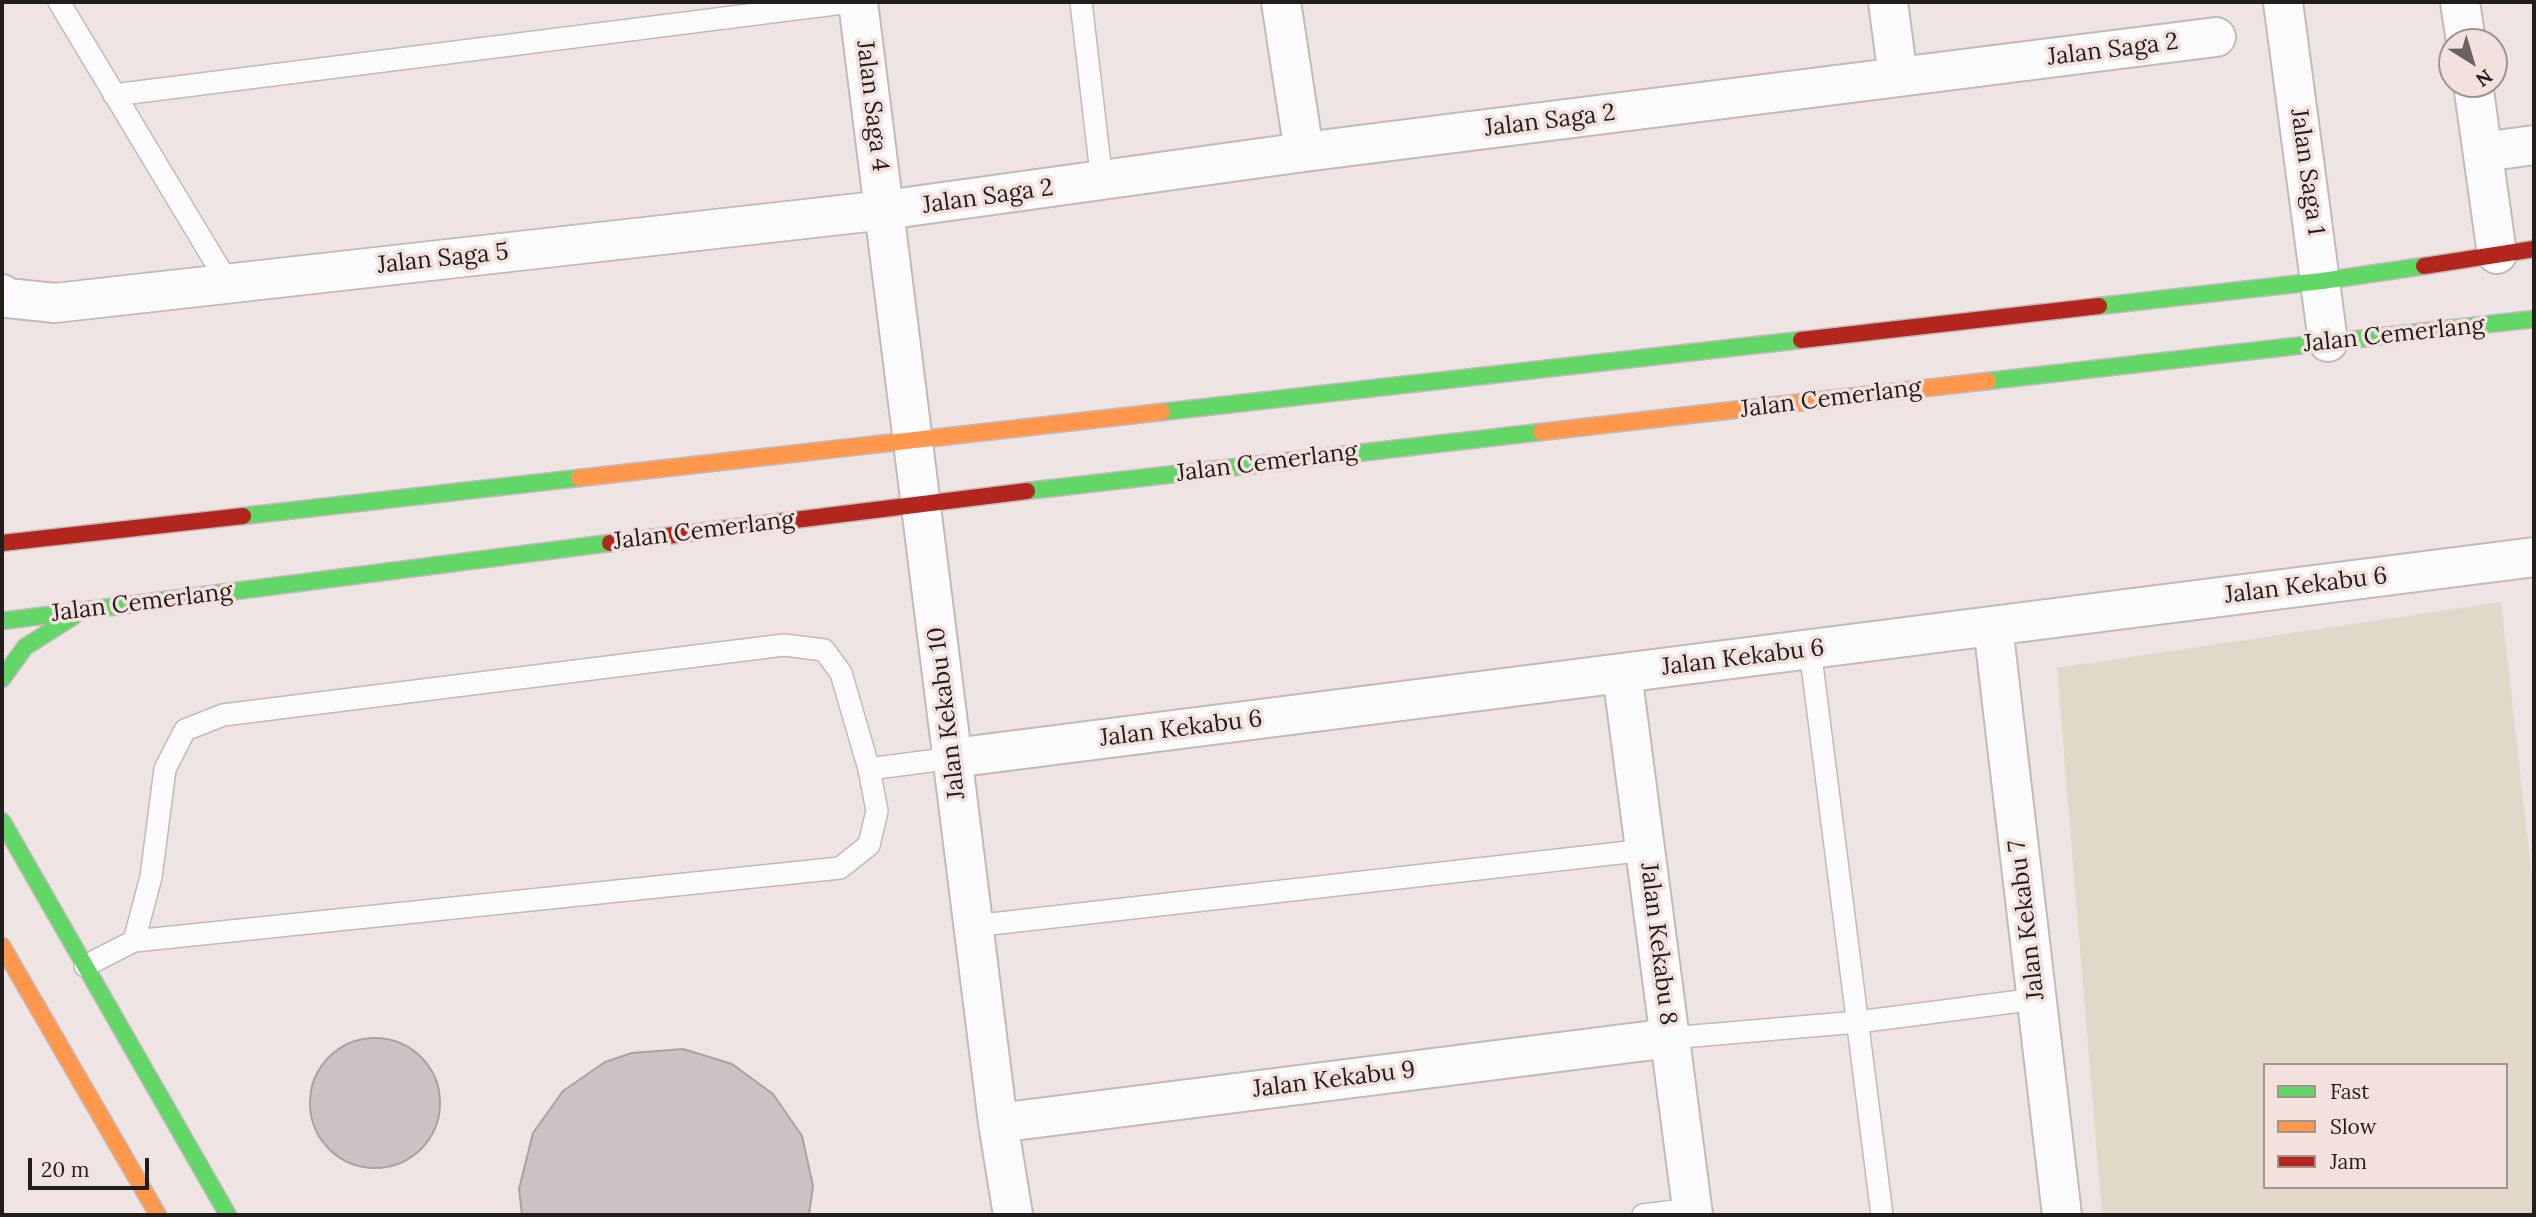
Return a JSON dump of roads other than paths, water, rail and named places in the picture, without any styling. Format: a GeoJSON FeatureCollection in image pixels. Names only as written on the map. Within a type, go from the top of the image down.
{"type":"FeatureCollection","features":[{"type":"Feature","properties":{"kind":"main road"},"geometry":{"type":"LineString","coordinates":[[2,543],[2322,281],[2534,249]]}},
{"type":"Feature","properties":{"kind":"main road","name":"Jalan Cemerlang"},"geometry":{"type":"LineString","coordinates":[[2,621],[921,503],[2534,318]]}},
{"type":"Feature","properties":{"kind":"main road"},"geometry":{"type":"LineString","coordinates":[[2,533],[81,534]]}},
{"type":"Feature","properties":{"kind":"main road"},"geometry":{"type":"LineString","coordinates":[[2,679],[25,647],[82,611]]}},
{"type":"Feature","properties":{"kind":"main road"},"geometry":{"type":"LineString","coordinates":[[2,821],[228,1215]]}},
{"type":"Feature","properties":{"kind":"main road"},"geometry":{"type":"LineString","coordinates":[[2,946],[10,974],[158,1215]]}},
{"type":"Feature","properties":{"kind":"street","name":"Jalan Saga 4"},"geometry":{"type":"LineString","coordinates":[[859,2],[886,211]]}},
{"type":"Feature","properties":{"kind":"street"},"geometry":{"type":"LineString","coordinates":[[1280,2],[1304,152]]}},
{"type":"Feature","properties":{"kind":"street"},"geometry":{"type":"LineString","coordinates":[[1888,2],[1898,77]]}},
{"type":"Feature","properties":{"kind":"street","name":"Jalan Saga 1"},"geometry":{"type":"LineString","coordinates":[[2283,2],[2328,342]]}},
{"type":"Feature","properties":{"kind":"street"},"geometry":{"type":"LineString","coordinates":[[2460,2],[2464,28]]}},
{"type":"Feature","properties":{"kind":"street","name":"Jalan Saga 2"},"geometry":{"type":"LineString","coordinates":[[886,211],[1304,152],[2216,37]]}},
{"type":"Feature","properties":{"kind":"street"},"geometry":{"type":"LineString","coordinates":[[2475,98],[2497,254]]}},
{"type":"Feature","properties":{"kind":"street"},"geometry":{"type":"LineString","coordinates":[[2483,152],[2534,145]]}},
{"type":"Feature","properties":{"kind":"street","name":"Jalan Saga 5"},"geometry":{"type":"LineString","coordinates":[[2,294],[7,298],[55,303],[886,211]]}},
{"type":"Feature","properties":{"kind":"street","name":"Jalan Kekabu 10"},"geometry":{"type":"LineString","coordinates":[[886,211],[973,926],[998,1123],[1013,1215]]}},
{"type":"Feature","properties":{"kind":"street","name":"Jalan Kekabu 6"},"geometry":{"type":"LineString","coordinates":[[953,758],[1993,626],[2534,561]]}},
{"type":"Feature","properties":{"kind":"street","name":"Jalan Kekabu 7"},"geometry":{"type":"LineString","coordinates":[[1993,626],[2062,1215]]}},
{"type":"Feature","properties":{"kind":"street","name":"Jalan Kekabu 8"},"geometry":{"type":"LineString","coordinates":[[1622,673],[1693,1212]]}},
{"type":"Feature","properties":{"kind":"street","name":"Jalan Kekabu 9"},"geometry":{"type":"LineString","coordinates":[[998,1123],[1670,1038]]}},
{"type":"Feature","properties":{"kind":"lane"},"geometry":{"type":"LineString","coordinates":[[59,2],[228,283]]}},
{"type":"Feature","properties":{"kind":"lane"},"geometry":{"type":"LineString","coordinates":[[114,94],[851,2]]}},
{"type":"Feature","properties":{"kind":"lane"},"geometry":{"type":"LineString","coordinates":[[1081,2],[1102,181]]}},
{"type":"Feature","properties":{"kind":"lane"},"geometry":{"type":"LineString","coordinates":[[85,966],[134,942],[840,868],[869,845],[877,811],[869,769],[841,673],[824,650],[784,645],[223,715],[185,730],[165,769],[151,877],[134,942]]}},
{"type":"Feature","properties":{"kind":"lane"},"geometry":{"type":"LineString","coordinates":[[1810,649],[1882,1215]]}},
{"type":"Feature","properties":{"kind":"lane"},"geometry":{"type":"LineString","coordinates":[[869,769],[953,758]]}},
{"type":"Feature","properties":{"kind":"lane"},"geometry":{"type":"LineString","coordinates":[[973,926],[1646,850]]}},
{"type":"Feature","properties":{"kind":"lane"},"geometry":{"type":"LineString","coordinates":[[1670,1038],[1857,1022],[2036,999]]}},
{"type":"Feature","properties":{"kind":"lane"},"geometry":{"type":"LineString","coordinates":[[1643,1215],[1693,1212]]}}]}
